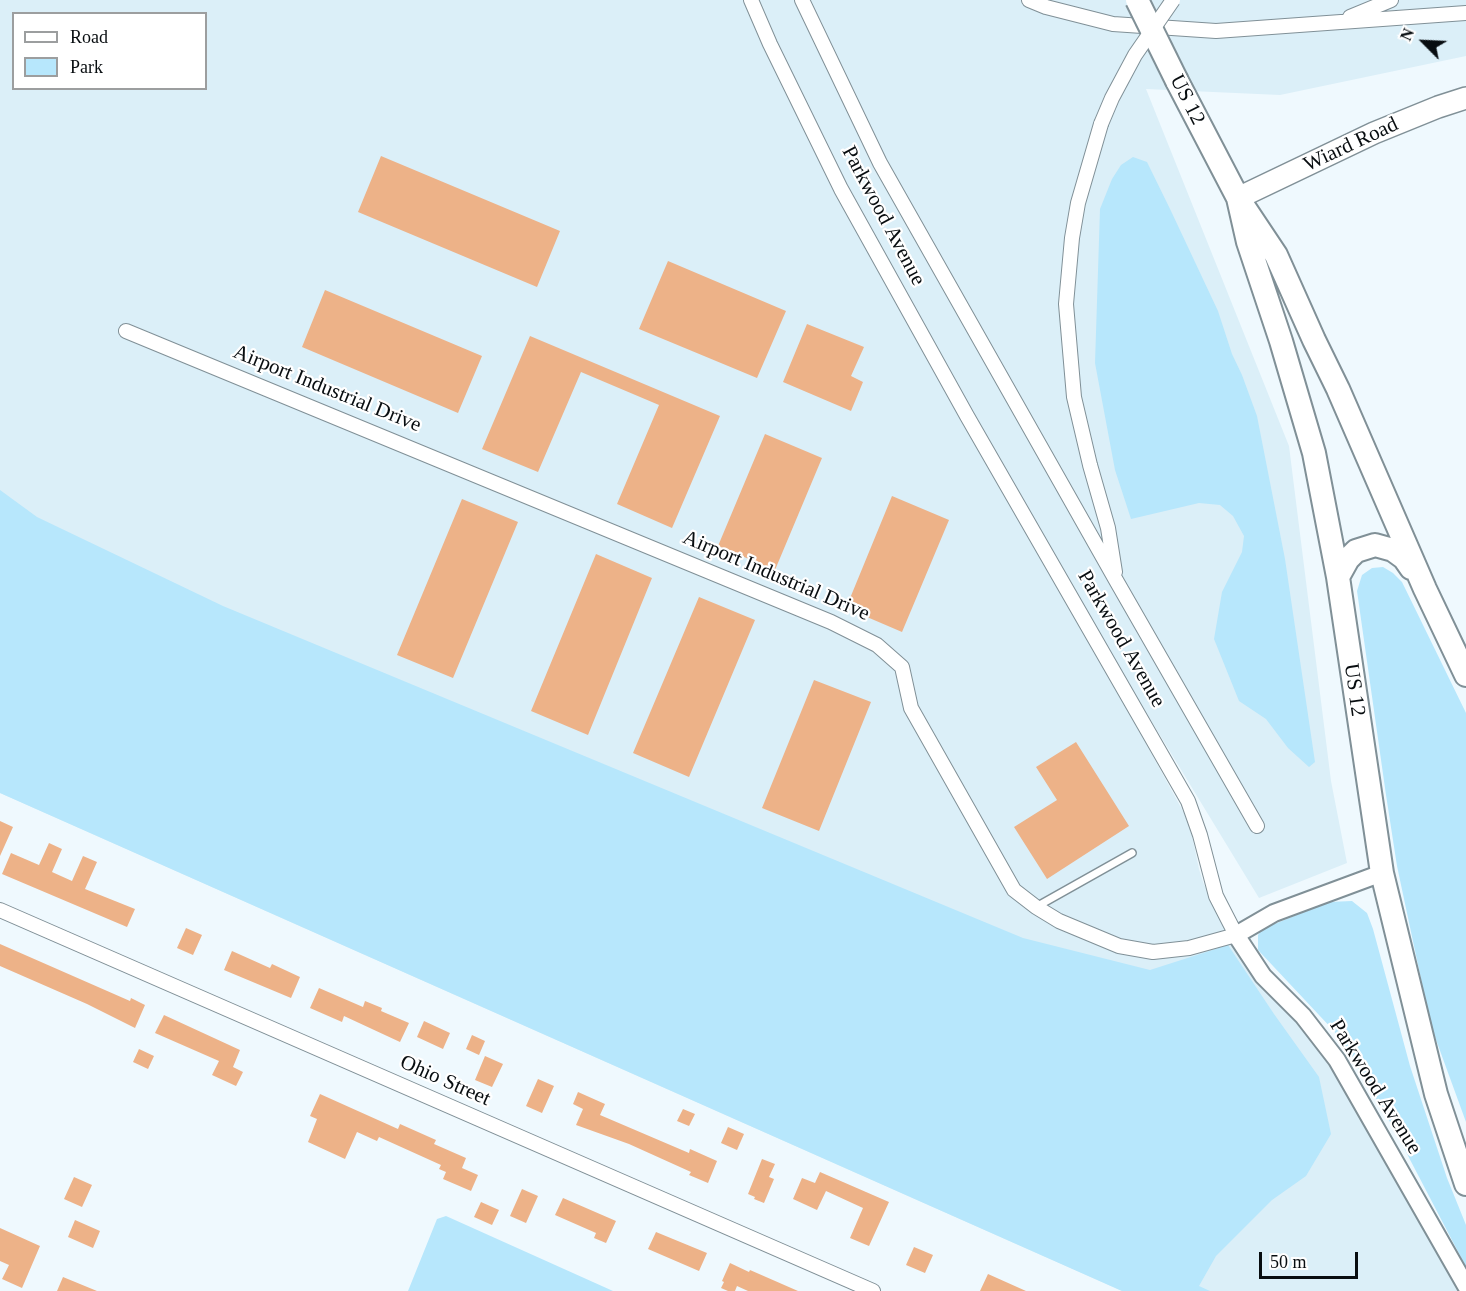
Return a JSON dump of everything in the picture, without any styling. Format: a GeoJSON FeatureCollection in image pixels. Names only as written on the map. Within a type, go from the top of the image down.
{"type":"FeatureCollection","features":[{"type":"Feature","properties":{"kind":"highway","name":"US 12"},"geometry":{"type":"LineString","coordinates":[[1137,0],[1238,198],[1276,255],[1338,388],[1425,589],[1466,675]]}},
{"type":"Feature","properties":{"kind":"highway","name":"US 12"},"geometry":{"type":"LineString","coordinates":[[1238,198],[1248,242],[1281,341],[1314,453],[1338,577],[1382,873],[1436,1094],[1466,1184]]}},
{"type":"Feature","properties":{"kind":"highway"},"geometry":{"type":"LineString","coordinates":[[1338,577],[1348,559],[1356,551],[1375,545],[1384,546],[1404,558],[1425,589]]}},
{"type":"Feature","properties":{"kind":"main road","name":"Wiard Road"},"geometry":{"type":"LineString","coordinates":[[1238,198],[1374,133],[1466,98]]}},
{"type":"Feature","properties":{"kind":"street","name":"Parkwood Avenue"},"geometry":{"type":"LineString","coordinates":[[751,0],[841,189],[967,416],[1188,801],[1200,835],[1216,896],[1236,935],[1263,976],[1303,1016],[1337,1060],[1466,1286]]}},
{"type":"Feature","properties":{"kind":"street"},"geometry":{"type":"LineString","coordinates":[[802,0],[880,163],[1257,826]]}},
{"type":"Feature","properties":{"kind":"street"},"geometry":{"type":"LineString","coordinates":[[1029,0],[1046,8],[1113,24],[1216,31],[1466,13]]}},
{"type":"Feature","properties":{"kind":"street"},"geometry":{"type":"LineString","coordinates":[[1117,582],[1108,528],[1074,397],[1066,304],[1072,238],[1078,203],[1101,124],[1112,98],[1135,55],[1173,0]]}},
{"type":"Feature","properties":{"kind":"street"},"geometry":{"type":"LineString","coordinates":[[1340,22],[1391,0]]}},
{"type":"Feature","properties":{"kind":"street","name":"Airport Industrial Drive"},"geometry":{"type":"LineString","coordinates":[[126,331],[831,622],[877,645],[902,667],[911,708],[1014,890],[1059,921],[1099,939],[1119,946],[1153,952],[1189,948],[1236,935],[1274,914],[1382,873]]}},
{"type":"Feature","properties":{"kind":"street","name":"Ohio Street"},"geometry":{"type":"LineString","coordinates":[[0,910],[873,1291]]}},
{"type":"Feature","properties":{"kind":"lane"},"geometry":{"type":"LineString","coordinates":[[1036,907],[1132,853]]}},
{"type":"Feature","properties":{"kind":"shaded area"},"geometry":{"type":"Polygon","coordinates":[[[0,0],[1466,0],[1466,56],[1280,95],[1146,89],[1289,446],[1331,781],[1347,863],[1259,898],[1000,472],[1184,813],[1192,835],[1203,882],[1248,969],[1320,1048],[1352,1099],[1461,1291],[1122,1291],[0,793],[0,0]]]}},
{"type":"Feature","properties":{"kind":"green space"},"geometry":{"type":"Polygon","coordinates":[[[1133,157],[1147,162],[1171,211],[1218,311],[1232,354],[1257,416],[1285,559],[1315,762],[1309,767],[1288,748],[1266,719],[1239,701],[1214,639],[1222,592],[1242,552],[1244,536],[1233,516],[1220,505],[1199,503],[1131,519],[1115,470],[1095,363],[1100,209],[1112,179],[1121,165],[1133,157]]]}},
{"type":"Feature","properties":{"kind":"green space"},"geometry":{"type":"Polygon","coordinates":[[[0,490],[37,517],[223,606],[1023,938],[1150,970],[1228,945],[1319,1077],[1331,1134],[1306,1176],[1272,1200],[1216,1256],[1199,1286],[1210,1291],[1122,1291],[0,793],[0,490]]]}},
{"type":"Feature","properties":{"kind":"green space"},"geometry":{"type":"Polygon","coordinates":[[[1383,567],[1402,582],[1466,713],[1466,1122],[1431,1026],[1397,866],[1386,795],[1357,591],[1362,575],[1372,568],[1383,567]]]}},
{"type":"Feature","properties":{"kind":"green space"},"geometry":{"type":"Polygon","coordinates":[[[1352,901],[1367,913],[1373,929],[1410,1066],[1447,1178],[1466,1225],[1466,1267],[1393,1127],[1352,1058],[1334,1031],[1258,950],[1258,935],[1262,929],[1329,902],[1352,901]]]}},
{"type":"Feature","properties":{"kind":"green space"},"geometry":{"type":"Polygon","coordinates":[[[446,1216],[613,1291],[408,1291],[437,1219],[446,1216]]]}},
{"type":"Feature","properties":{"kind":"building"},"geometry":{"type":"Polygon","coordinates":[[[381,156],[560,231],[537,287],[358,212],[381,156]]]}},
{"type":"Feature","properties":{"kind":"building"},"geometry":{"type":"Polygon","coordinates":[[[668,261],[786,311],[757,378],[639,329],[668,261]]]}},
{"type":"Feature","properties":{"kind":"building"},"geometry":{"type":"Polygon","coordinates":[[[325,290],[482,356],[458,413],[302,347],[325,290]]]}},
{"type":"Feature","properties":{"kind":"building"},"geometry":{"type":"Polygon","coordinates":[[[807,324],[864,347],[851,376],[863,382],[851,411],[783,382],[807,324]]]}},
{"type":"Feature","properties":{"kind":"building"},"geometry":{"type":"Polygon","coordinates":[[[530,336],[720,416],[672,528],[617,504],[659,405],[581,372],[538,472],[482,449],[530,336]]]}},
{"type":"Feature","properties":{"kind":"building"},"geometry":{"type":"Polygon","coordinates":[[[765,434],[822,458],[775,570],[718,546],[765,434]]]}},
{"type":"Feature","properties":{"kind":"building"},"geometry":{"type":"Polygon","coordinates":[[[892,496],[949,520],[902,632],[846,608],[892,496]]]}},
{"type":"Feature","properties":{"kind":"building"},"geometry":{"type":"Polygon","coordinates":[[[462,499],[518,522],[453,678],[397,655],[462,499]]]}},
{"type":"Feature","properties":{"kind":"building"},"geometry":{"type":"Polygon","coordinates":[[[596,554],[652,578],[588,735],[531,711],[596,554]]]}},
{"type":"Feature","properties":{"kind":"building"},"geometry":{"type":"Polygon","coordinates":[[[699,597],[755,620],[689,777],[633,753],[699,597]]]}},
{"type":"Feature","properties":{"kind":"building"},"geometry":{"type":"Polygon","coordinates":[[[814,680],[871,702],[819,831],[762,808],[814,680]]]}},
{"type":"Feature","properties":{"kind":"building"},"geometry":{"type":"Polygon","coordinates":[[[1076,742],[1129,826],[1047,879],[1014,827],[1057,800],[1036,767],[1076,742]]]}},
{"type":"Feature","properties":{"kind":"building"},"geometry":{"type":"Polygon","coordinates":[[[0,821],[13,827],[0,856],[0,821]]]}},
{"type":"Feature","properties":{"kind":"building"},"geometry":{"type":"Polygon","coordinates":[[[49,843],[62,849],[52,872],[72,881],[83,856],[97,862],[85,889],[135,909],[127,927],[2,874],[11,853],[39,865],[49,843]]]}},
{"type":"Feature","properties":{"kind":"building"},"geometry":{"type":"Polygon","coordinates":[[[186,928],[202,935],[193,955],[177,948],[186,928]]]}},
{"type":"Feature","properties":{"kind":"building"},"geometry":{"type":"Polygon","coordinates":[[[0,944],[130,1001],[131,998],[145,1005],[135,1028],[0,966],[0,944]]]}},
{"type":"Feature","properties":{"kind":"building"},"geometry":{"type":"Polygon","coordinates":[[[232,951],[270,968],[272,964],[300,977],[291,998],[224,970],[232,951]]]}},
{"type":"Feature","properties":{"kind":"building"},"geometry":{"type":"Polygon","coordinates":[[[319,988],[363,1007],[365,1001],[409,1023],[400,1042],[344,1016],[342,1022],[310,1008],[319,988]]]}},
{"type":"Feature","properties":{"kind":"building"},"geometry":{"type":"Polygon","coordinates":[[[164,1015],[240,1050],[233,1067],[243,1072],[236,1086],[212,1075],[219,1061],[155,1033],[164,1015]]]}},
{"type":"Feature","properties":{"kind":"building"},"geometry":{"type":"Polygon","coordinates":[[[424,1021],[450,1033],[443,1049],[417,1037],[424,1021]]]}},
{"type":"Feature","properties":{"kind":"building"},"geometry":{"type":"Polygon","coordinates":[[[472,1035],[485,1041],[479,1055],[466,1049],[472,1035]]]}},
{"type":"Feature","properties":{"kind":"building"},"geometry":{"type":"Polygon","coordinates":[[[139,1049],[154,1056],[148,1069],[133,1062],[139,1049]]]}},
{"type":"Feature","properties":{"kind":"building"},"geometry":{"type":"Polygon","coordinates":[[[485,1056],[503,1064],[492,1087],[475,1080],[485,1056]]]}},
{"type":"Feature","properties":{"kind":"building"},"geometry":{"type":"Polygon","coordinates":[[[538,1079],[554,1086],[542,1113],[526,1106],[538,1079]]]}},
{"type":"Feature","properties":{"kind":"building"},"geometry":{"type":"Polygon","coordinates":[[[578,1092],[605,1104],[600,1115],[689,1153],[690,1149],[717,1161],[708,1183],[689,1175],[691,1172],[629,1144],[576,1125],[583,1109],[573,1104],[578,1092]]]}},
{"type":"Feature","properties":{"kind":"building"},"geometry":{"type":"Polygon","coordinates":[[[320,1094],[398,1129],[400,1124],[436,1140],[434,1144],[466,1158],[462,1168],[478,1175],[471,1191],[443,1179],[446,1172],[439,1169],[441,1165],[379,1137],[377,1141],[357,1132],[345,1159],[308,1142],[317,1119],[310,1116],[320,1094]]]}},
{"type":"Feature","properties":{"kind":"building"},"geometry":{"type":"Polygon","coordinates":[[[683,1109],[695,1114],[689,1126],[677,1121],[683,1109]]]}},
{"type":"Feature","properties":{"kind":"building"},"geometry":{"type":"Polygon","coordinates":[[[728,1127],[744,1134],[737,1150],[721,1143],[728,1127]]]}},
{"type":"Feature","properties":{"kind":"building"},"geometry":{"type":"Polygon","coordinates":[[[762,1159],[775,1164],[769,1177],[774,1179],[764,1203],[748,1194],[762,1159]]]}},
{"type":"Feature","properties":{"kind":"building"},"geometry":{"type":"Polygon","coordinates":[[[820,1172],[889,1202],[869,1246],[850,1238],[863,1208],[826,1191],[817,1210],[793,1199],[802,1178],[815,1183],[820,1172]]]}},
{"type":"Feature","properties":{"kind":"building"},"geometry":{"type":"Polygon","coordinates":[[[74,1177],[92,1185],[82,1207],[64,1199],[74,1177]]]}},
{"type":"Feature","properties":{"kind":"building"},"geometry":{"type":"Polygon","coordinates":[[[522,1189],[538,1196],[526,1223],[510,1216],[522,1189]]]}},
{"type":"Feature","properties":{"kind":"building"},"geometry":{"type":"Polygon","coordinates":[[[563,1198],[616,1221],[606,1243],[594,1238],[596,1233],[555,1215],[563,1198]]]}},
{"type":"Feature","properties":{"kind":"building"},"geometry":{"type":"Polygon","coordinates":[[[481,1202],[499,1210],[492,1225],[474,1217],[481,1202]]]}},
{"type":"Feature","properties":{"kind":"building"},"geometry":{"type":"Polygon","coordinates":[[[75,1220],[100,1231],[93,1248],[68,1237],[75,1220]]]}},
{"type":"Feature","properties":{"kind":"building"},"geometry":{"type":"Polygon","coordinates":[[[0,1228],[40,1246],[22,1288],[2,1279],[9,1265],[0,1261],[0,1228]]]}},
{"type":"Feature","properties":{"kind":"building"},"geometry":{"type":"Polygon","coordinates":[[[656,1232],[707,1253],[699,1271],[648,1249],[656,1232]]]}},
{"type":"Feature","properties":{"kind":"building"},"geometry":{"type":"Polygon","coordinates":[[[914,1247],[933,1255],[925,1273],[906,1265],[914,1247]]]}},
{"type":"Feature","properties":{"kind":"building"},"geometry":{"type":"Polygon","coordinates":[[[730,1263],[798,1291],[748,1291],[737,1286],[735,1291],[728,1291],[721,1288],[730,1263]]]}},
{"type":"Feature","properties":{"kind":"building"},"geometry":{"type":"Polygon","coordinates":[[[988,1274],[1026,1291],[980,1291],[988,1274]]]}},
{"type":"Feature","properties":{"kind":"building"},"geometry":{"type":"Polygon","coordinates":[[[63,1277],[97,1291],[57,1291],[63,1277]]]}}]}
